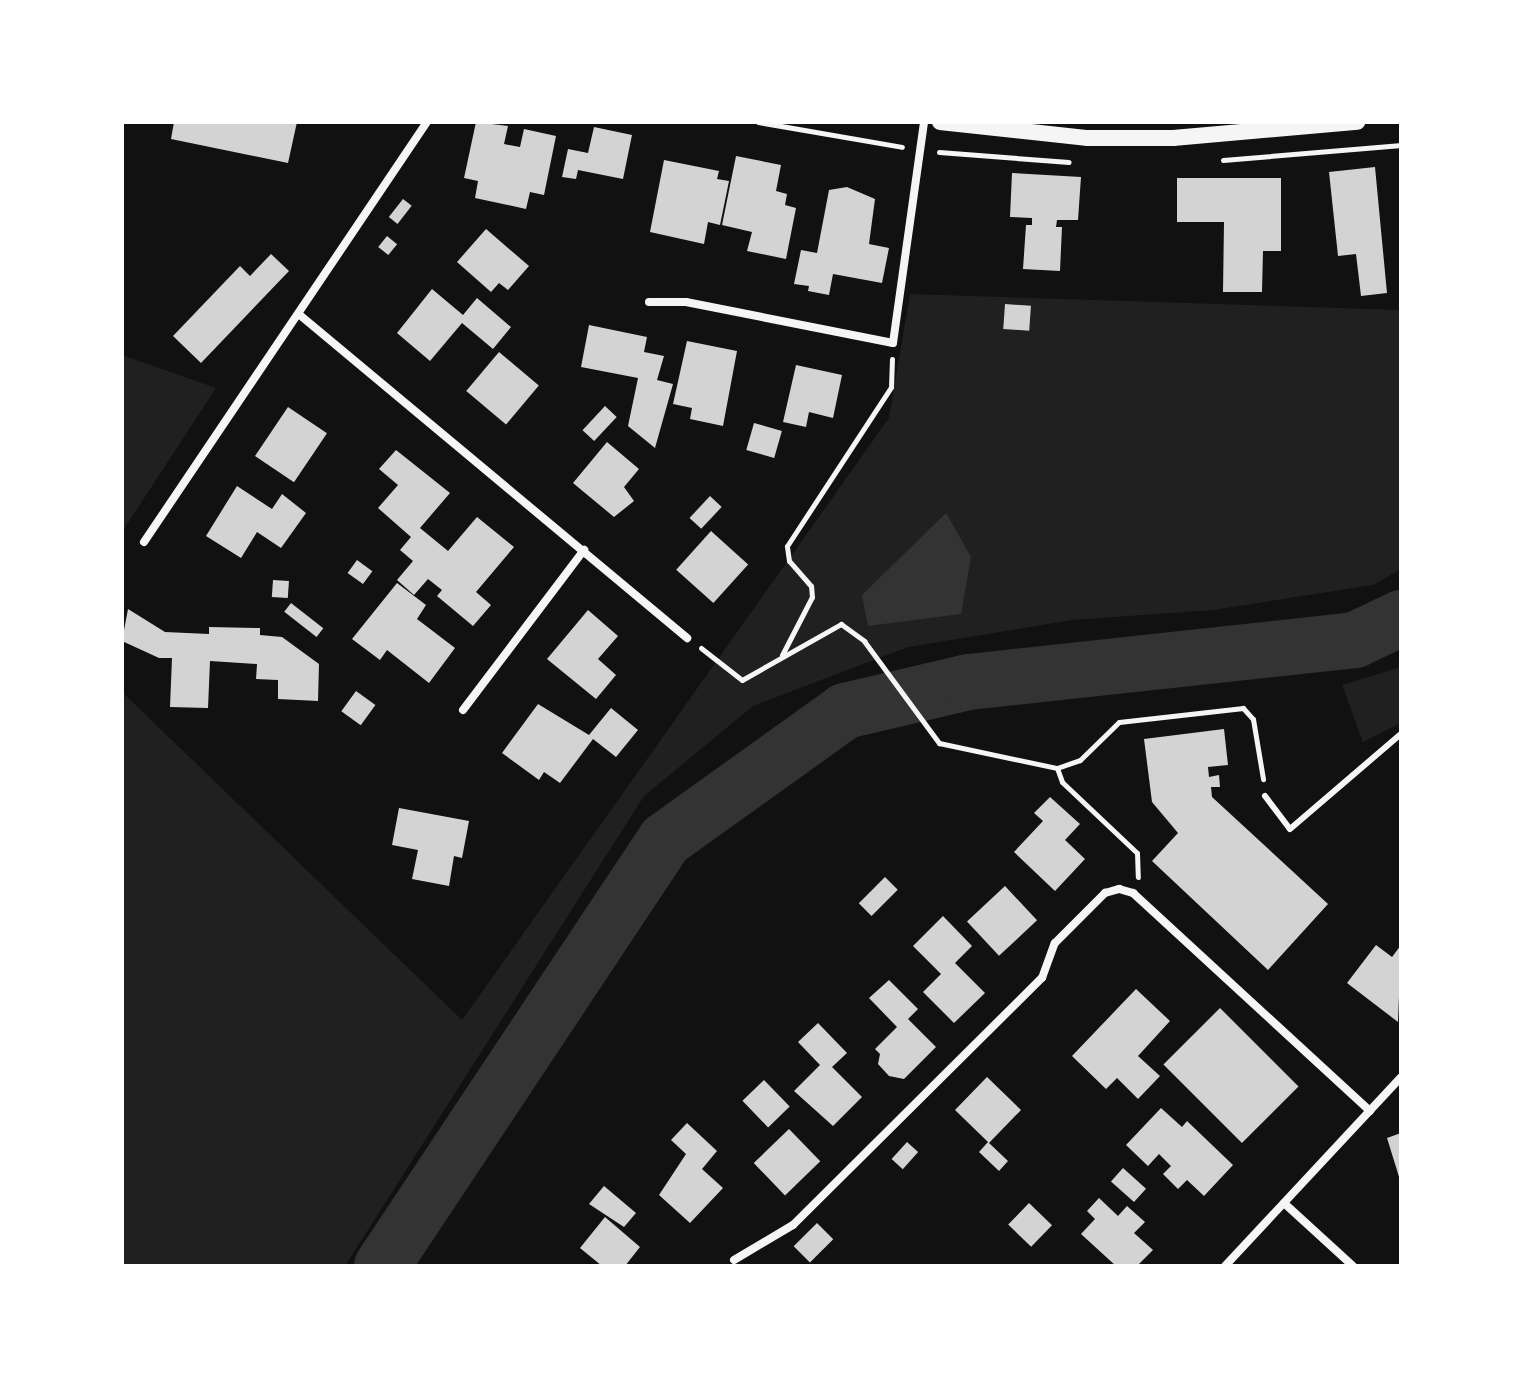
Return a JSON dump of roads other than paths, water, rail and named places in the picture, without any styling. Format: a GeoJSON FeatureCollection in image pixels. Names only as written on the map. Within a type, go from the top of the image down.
{"type":"FeatureCollection","features":[{"type":"Feature","properties":{"kind":"main road"},"geometry":{"type":"LineString","coordinates":[[940,122],[1088,138],[1357,122]]}},
{"type":"Feature","properties":{"kind":"street"},"geometry":{"type":"LineString","coordinates":[[144,542],[301,316],[427,122]]}},
{"type":"Feature","properties":{"kind":"street"},"geometry":{"type":"LineString","coordinates":[[649,302],[686,302],[893,343],[924,122]]}},
{"type":"Feature","properties":{"kind":"street"},"geometry":{"type":"LineString","coordinates":[[301,316],[687,638]]}},
{"type":"Feature","properties":{"kind":"street"},"geometry":{"type":"LineString","coordinates":[[463,710],[584,550]]}},
{"type":"Feature","properties":{"kind":"street"},"geometry":{"type":"LineString","coordinates":[[734,1260],[793,1225],[1042,978],[1055,943],[1105,893],[1119,889],[1133,893],[1370,1111]]}},
{"type":"Feature","properties":{"kind":"street"},"geometry":{"type":"LineString","coordinates":[[1225,1266],[1401,1077]]}},
{"type":"Feature","properties":{"kind":"street"},"geometry":{"type":"LineString","coordinates":[[1284,1203],[1353,1266]]}},
{"type":"Feature","properties":{"kind":"lane"},"geometry":{"type":"LineString","coordinates":[[1265,796],[1290,829],[1401,734]]}},
{"type":"Feature","properties":{"kind":"waterway"},"geometry":{"type":"LineString","coordinates":[[382,1266],[665,840],[845,711],[969,682],[1355,640],[1401,618]]}}]}
